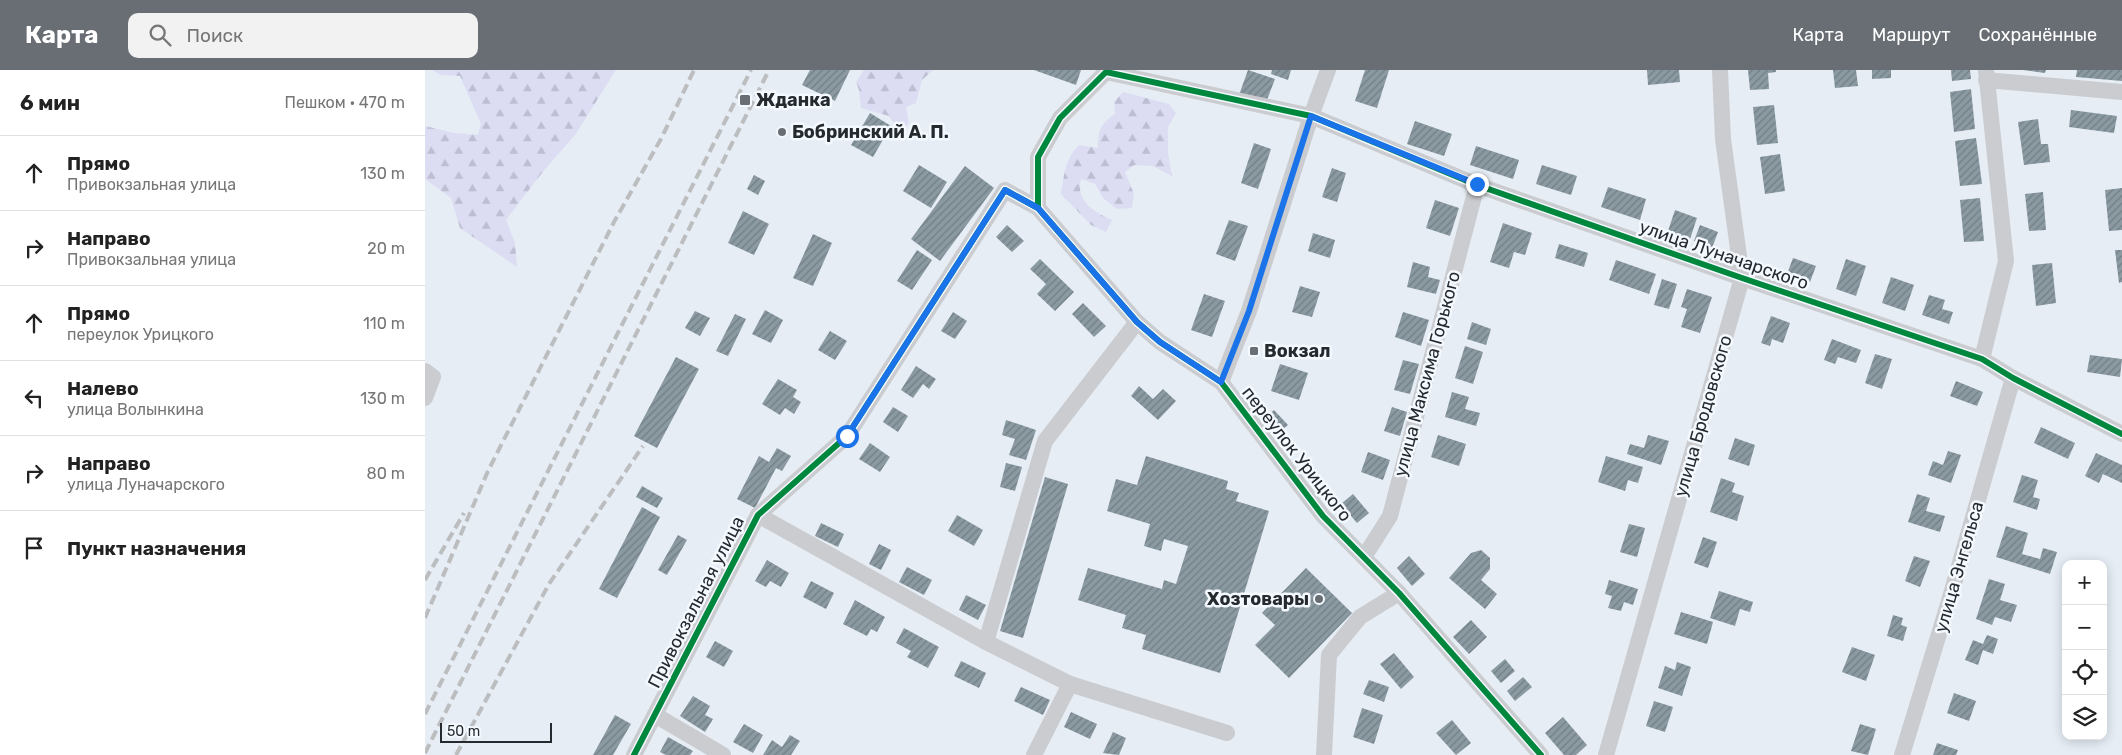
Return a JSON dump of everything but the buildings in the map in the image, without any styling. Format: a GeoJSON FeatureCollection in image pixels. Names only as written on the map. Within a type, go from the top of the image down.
{"type":"FeatureCollection","features":[{"type":"Feature","properties":{"kind":"street"},"geometry":{"type":"LineString","coordinates":[[1221,382],[1249,311],[1311,116],[1328,70]]}},
{"type":"Feature","properties":{"kind":"street","name":"улица Бродовского"},"geometry":{"type":"LineString","coordinates":[[1606,755],[1742,278],[1723,138],[1720,70]]}},
{"type":"Feature","properties":{"kind":"street","name":"улица Луначарского"},"geometry":{"type":"LineString","coordinates":[[1038,208],[1038,157],[1060,118],[1106,72],[1311,116],[1477,184],[1742,278],[1982,359],[2013,378],[2122,434]]}},
{"type":"Feature","properties":{"kind":"street"},"geometry":{"type":"LineString","coordinates":[[1982,359],[2006,261],[2003,218],[1986,75],[2122,92]]}},
{"type":"Feature","properties":{"kind":"street","name":"улица Максима Горького"},"geometry":{"type":"LineString","coordinates":[[1363,557],[1389,516],[1477,184]]}},
{"type":"Feature","properties":{"kind":"street","name":"Привокзальная улица"},"geometry":{"type":"LineString","coordinates":[[634,755],[758,515],[847,436],[1005,190],[1038,208]]}},
{"type":"Feature","properties":{"kind":"street","name":"переулок Урицкого"},"geometry":{"type":"LineString","coordinates":[[1038,208],[1137,322],[1160,342],[1221,382],[1323,516],[1399,593],[1541,755]]}},
{"type":"Feature","properties":{"kind":"street"},"geometry":{"type":"LineString","coordinates":[[986,642],[1045,441],[1137,322]]}},
{"type":"Feature","properties":{"kind":"street"},"geometry":{"type":"LineString","coordinates":[[425,371],[433,377],[425,398]]}},
{"type":"Feature","properties":{"kind":"street","name":"улица Энгельса"},"geometry":{"type":"LineString","coordinates":[[1902,755],[1949,601],[2013,378]]}},
{"type":"Feature","properties":{"kind":"street"},"geometry":{"type":"LineString","coordinates":[[758,515],[986,642],[1070,684],[1227,733]]}},
{"type":"Feature","properties":{"kind":"street"},"geometry":{"type":"LineString","coordinates":[[1324,755],[1329,655],[1360,617],[1399,593]]}},
{"type":"Feature","properties":{"kind":"street"},"geometry":{"type":"LineString","coordinates":[[1034,755],[1070,684]]}},
{"type":"Feature","properties":{"kind":"street"},"geometry":{"type":"LineString","coordinates":[[655,715],[723,755]]}},
{"type":"Feature","properties":{"kind":"green space"},"geometry":{"type":"Polygon","coordinates":[[[432,70],[616,70],[575,135],[541,174],[506,220],[515,243],[517,267],[460,228],[451,198],[425,179],[425,126],[454,133],[478,135],[481,124],[460,76],[441,75],[432,70]]]}},
{"type":"Feature","properties":{"kind":"green space"},"geometry":{"type":"Polygon","coordinates":[[[864,70],[933,70],[922,80],[916,103],[906,107],[909,123],[900,132],[889,116],[861,108],[856,82],[864,70]]]}},
{"type":"Feature","properties":{"kind":"green space"},"geometry":{"type":"Polygon","coordinates":[[[1123,92],[1169,104],[1176,113],[1168,127],[1168,153],[1172,176],[1153,166],[1134,165],[1125,172],[1134,194],[1132,208],[1117,209],[1103,198],[1095,184],[1081,179],[1081,194],[1084,200],[1093,210],[1112,220],[1106,232],[1091,225],[1061,194],[1068,161],[1074,150],[1079,145],[1098,148],[1101,128],[1115,114],[1114,102],[1123,92]]]}},
{"type":"Feature","properties":{"kind":"railway"},"geometry":{"type":"LineString","coordinates":[[425,618],[488,471],[614,222],[662,137],[694,70]]}},
{"type":"Feature","properties":{"kind":"railway"},"geometry":{"type":"LineString","coordinates":[[425,714],[751,70]]}},
{"type":"Feature","properties":{"kind":"railway"},"geometry":{"type":"LineString","coordinates":[[425,753],[769,70]]}},
{"type":"Feature","properties":{"kind":"railway"},"geometry":{"type":"LineString","coordinates":[[456,755],[549,584],[643,446]]}},
{"type":"Feature","properties":{"kind":"railway"},"geometry":{"type":"LineString","coordinates":[[425,580],[464,513]]}},
{"type":"Feature","properties":{"kind":"cycle path"},"geometry":{"type":"LineString","coordinates":[[1038,208],[1038,157],[1060,118],[1106,72],[1311,116],[1477,185],[1742,278],[1982,359],[2013,378],[2122,434]]}},
{"type":"Feature","properties":{"kind":"cycle path"},"geometry":{"type":"LineString","coordinates":[[634,755],[758,515],[847,436],[1005,190],[1038,208],[1137,322],[1160,342],[1221,382],[1323,516],[1399,593],[1541,755]]}},
{"type":"Feature","properties":{"kind":"place","name":"Жданка"},"geometry":{"type":"Point","coordinates":[745,100]}},
{"type":"Feature","properties":{"kind":"place","name":"Бобринский А. П."},"geometry":{"type":"Point","coordinates":[782,132]}},
{"type":"Feature","properties":{"kind":"place","name":"Вокзал"},"geometry":{"type":"Point","coordinates":[1254,351]}},
{"type":"Feature","properties":{"kind":"place","name":"Хозтовары"},"geometry":{"type":"Point","coordinates":[1319,599]}},
{"type":"Feature","properties":{"kind":"route"},"geometry":{"type":"LineString","coordinates":[[847,436],[1005,190],[1038,208],[1137,322],[1160,342],[1221,382],[1249,311],[1311,116],[1477,184]]}}]}
